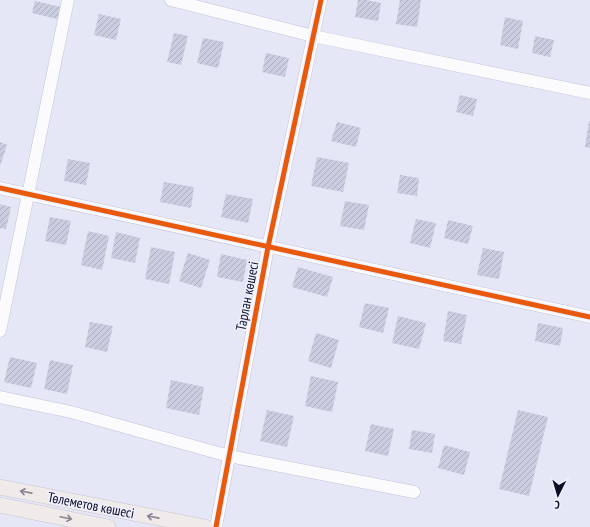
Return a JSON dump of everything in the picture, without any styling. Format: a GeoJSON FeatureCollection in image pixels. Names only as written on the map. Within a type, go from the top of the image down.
{"type":"FeatureCollection","features":[{"type":"Feature","properties":{"kind":"main road","name":"Төлеметов көшесі"},"geometry":{"type":"LineString","coordinates":[[0,487],[205,527]]}},
{"type":"Feature","properties":{"kind":"main road","name":"Төлеметов көшесі"},"geometry":{"type":"LineString","coordinates":[[0,505],[108,527]]}},
{"type":"Feature","properties":{"kind":"street"},"geometry":{"type":"LineString","coordinates":[[0,331],[68,0]]}},
{"type":"Feature","properties":{"kind":"street"},"geometry":{"type":"LineString","coordinates":[[171,0],[313,36],[590,93]]}},
{"type":"Feature","properties":{"kind":"street","name":"Тарлан көшесі"},"geometry":{"type":"LineString","coordinates":[[216,527],[268,247],[321,0]]}},
{"type":"Feature","properties":{"kind":"street"},"geometry":{"type":"LineString","coordinates":[[0,188],[590,317]]}},
{"type":"Feature","properties":{"kind":"street"},"geometry":{"type":"LineString","coordinates":[[0,397],[71,412],[229,456],[414,492]]}},
{"type":"Feature","properties":{"kind":"building"},"geometry":{"type":"Polygon","coordinates":[[[358,0],[381,3],[378,21],[355,17],[358,0]]]}},
{"type":"Feature","properties":{"kind":"building"},"geometry":{"type":"Polygon","coordinates":[[[400,0],[421,0],[417,27],[396,24],[400,0]]]}},
{"type":"Feature","properties":{"kind":"building"},"geometry":{"type":"Polygon","coordinates":[[[35,1],[61,7],[57,19],[32,13],[35,1]]]}},
{"type":"Feature","properties":{"kind":"building"},"geometry":{"type":"Polygon","coordinates":[[[99,14],[121,19],[116,40],[94,35],[99,14]]]}},
{"type":"Feature","properties":{"kind":"building"},"geometry":{"type":"Polygon","coordinates":[[[505,17],[523,21],[518,49],[500,45],[505,17]]]}},
{"type":"Feature","properties":{"kind":"building"},"geometry":{"type":"Polygon","coordinates":[[[174,33],[188,36],[181,65],[167,62],[174,33]]]}},
{"type":"Feature","properties":{"kind":"building"},"geometry":{"type":"Polygon","coordinates":[[[535,36],[554,40],[550,57],[532,53],[535,36]]]}},
{"type":"Feature","properties":{"kind":"building"},"geometry":{"type":"Polygon","coordinates":[[[203,38],[224,42],[218,68],[197,63],[203,38]]]}},
{"type":"Feature","properties":{"kind":"building"},"geometry":{"type":"Polygon","coordinates":[[[266,53],[289,58],[285,77],[262,72],[266,53]]]}},
{"type":"Feature","properties":{"kind":"building"},"geometry":{"type":"Polygon","coordinates":[[[460,95],[477,99],[473,116],[456,112],[460,95]]]}},
{"type":"Feature","properties":{"kind":"building"},"geometry":{"type":"Polygon","coordinates":[[[590,121],[590,148],[585,147],[590,121]]]}},
{"type":"Feature","properties":{"kind":"building"},"geometry":{"type":"Polygon","coordinates":[[[337,122],[361,128],[356,147],[331,141],[337,122]]]}},
{"type":"Feature","properties":{"kind":"building"},"geometry":{"type":"Polygon","coordinates":[[[0,142],[7,145],[0,166],[0,142]]]}},
{"type":"Feature","properties":{"kind":"building"},"geometry":{"type":"Polygon","coordinates":[[[317,157],[349,163],[343,192],[311,186],[317,157]]]}},
{"type":"Feature","properties":{"kind":"building"},"geometry":{"type":"Polygon","coordinates":[[[68,159],[90,163],[86,185],[64,181],[68,159]]]}},
{"type":"Feature","properties":{"kind":"building"},"geometry":{"type":"Polygon","coordinates":[[[400,175],[419,178],[417,196],[397,193],[400,175]]]}},
{"type":"Feature","properties":{"kind":"building"},"geometry":{"type":"Polygon","coordinates":[[[164,182],[194,187],[191,208],[160,202],[164,182]]]}},
{"type":"Feature","properties":{"kind":"building"},"geometry":{"type":"Polygon","coordinates":[[[226,194],[253,199],[248,223],[221,217],[226,194]]]}},
{"type":"Feature","properties":{"kind":"building"},"geometry":{"type":"Polygon","coordinates":[[[345,201],[369,205],[364,230],[340,226],[345,201]]]}},
{"type":"Feature","properties":{"kind":"building"},"geometry":{"type":"Polygon","coordinates":[[[0,204],[11,207],[6,229],[0,228],[0,204]]]}},
{"type":"Feature","properties":{"kind":"building"},"geometry":{"type":"Polygon","coordinates":[[[50,217],[71,221],[66,245],[45,241],[50,217]]]}},
{"type":"Feature","properties":{"kind":"building"},"geometry":{"type":"Polygon","coordinates":[[[416,219],[436,223],[430,248],[410,243],[416,219]]]}},
{"type":"Feature","properties":{"kind":"building"},"geometry":{"type":"Polygon","coordinates":[[[448,220],[473,226],[468,244],[444,238],[448,220]]]}},
{"type":"Feature","properties":{"kind":"building"},"geometry":{"type":"Polygon","coordinates":[[[88,231],[109,236],[102,270],[81,265],[88,231]]]}},
{"type":"Feature","properties":{"kind":"building"},"geometry":{"type":"Polygon","coordinates":[[[116,232],[140,238],[135,263],[111,258],[116,232]]]}},
{"type":"Feature","properties":{"kind":"building"},"geometry":{"type":"Polygon","coordinates":[[[151,247],[175,252],[169,284],[145,279],[151,247]]]}},
{"type":"Feature","properties":{"kind":"building"},"geometry":{"type":"Polygon","coordinates":[[[483,248],[504,252],[499,279],[477,275],[483,248]]]}},
{"type":"Feature","properties":{"kind":"building"},"geometry":{"type":"Polygon","coordinates":[[[188,253],[210,260],[201,288],[179,281],[188,253]]]}},
{"type":"Feature","properties":{"kind":"building"},"geometry":{"type":"Polygon","coordinates":[[[221,254],[247,260],[243,282],[217,277],[221,254]]]}},
{"type":"Feature","properties":{"kind":"building"},"geometry":{"type":"Polygon","coordinates":[[[298,267],[333,277],[327,297],[292,287],[298,267]]]}},
{"type":"Feature","properties":{"kind":"building"},"geometry":{"type":"Polygon","coordinates":[[[365,303],[389,308],[383,333],[359,327],[365,303]]]}},
{"type":"Feature","properties":{"kind":"building"},"geometry":{"type":"Polygon","coordinates":[[[448,311],[467,315],[461,344],[443,341],[448,311]]]}},
{"type":"Feature","properties":{"kind":"building"},"geometry":{"type":"Polygon","coordinates":[[[398,316],[426,323],[419,349],[392,343],[398,316]]]}},
{"type":"Feature","properties":{"kind":"building"},"geometry":{"type":"Polygon","coordinates":[[[90,322],[113,326],[107,352],[85,347],[90,322]]]}},
{"type":"Feature","properties":{"kind":"building"},"geometry":{"type":"Polygon","coordinates":[[[538,323],[563,328],[560,346],[535,341],[538,323]]]}},
{"type":"Feature","properties":{"kind":"building"},"geometry":{"type":"Polygon","coordinates":[[[316,333],[339,340],[331,368],[308,361],[316,333]]]}},
{"type":"Feature","properties":{"kind":"building"},"geometry":{"type":"Polygon","coordinates":[[[10,357],[37,363],[31,388],[4,382],[10,357]]]}},
{"type":"Feature","properties":{"kind":"building"},"geometry":{"type":"Polygon","coordinates":[[[50,360],[73,365],[67,394],[44,389],[50,360]]]}},
{"type":"Feature","properties":{"kind":"building"},"geometry":{"type":"Polygon","coordinates":[[[311,376],[338,382],[332,412],[305,406],[311,376]]]}},
{"type":"Feature","properties":{"kind":"building"},"geometry":{"type":"Polygon","coordinates":[[[171,380],[204,387],[199,415],[166,408],[171,380]]]}},
{"type":"Feature","properties":{"kind":"building"},"geometry":{"type":"Polygon","coordinates":[[[267,410],[294,416],[287,447],[260,441],[267,410]]]}},
{"type":"Feature","properties":{"kind":"building"},"geometry":{"type":"Polygon","coordinates":[[[518,410],[548,417],[529,496],[499,489],[518,410]]]}},
{"type":"Feature","properties":{"kind":"building"},"geometry":{"type":"Polygon","coordinates":[[[371,424],[394,429],[388,456],[365,451],[371,424]]]}},
{"type":"Feature","properties":{"kind":"building"},"geometry":{"type":"Polygon","coordinates":[[[412,430],[435,434],[432,453],[409,449],[412,430]]]}},
{"type":"Feature","properties":{"kind":"building"},"geometry":{"type":"Polygon","coordinates":[[[444,445],[470,452],[464,475],[438,468],[444,445]]]}},
{"type":"Feature","properties":{"kind":"cycle path"},"geometry":{"type":"LineString","coordinates":[[216,527],[268,247],[321,0]]}},
{"type":"Feature","properties":{"kind":"cycle path"},"geometry":{"type":"LineString","coordinates":[[0,188],[590,317]]}}]}
